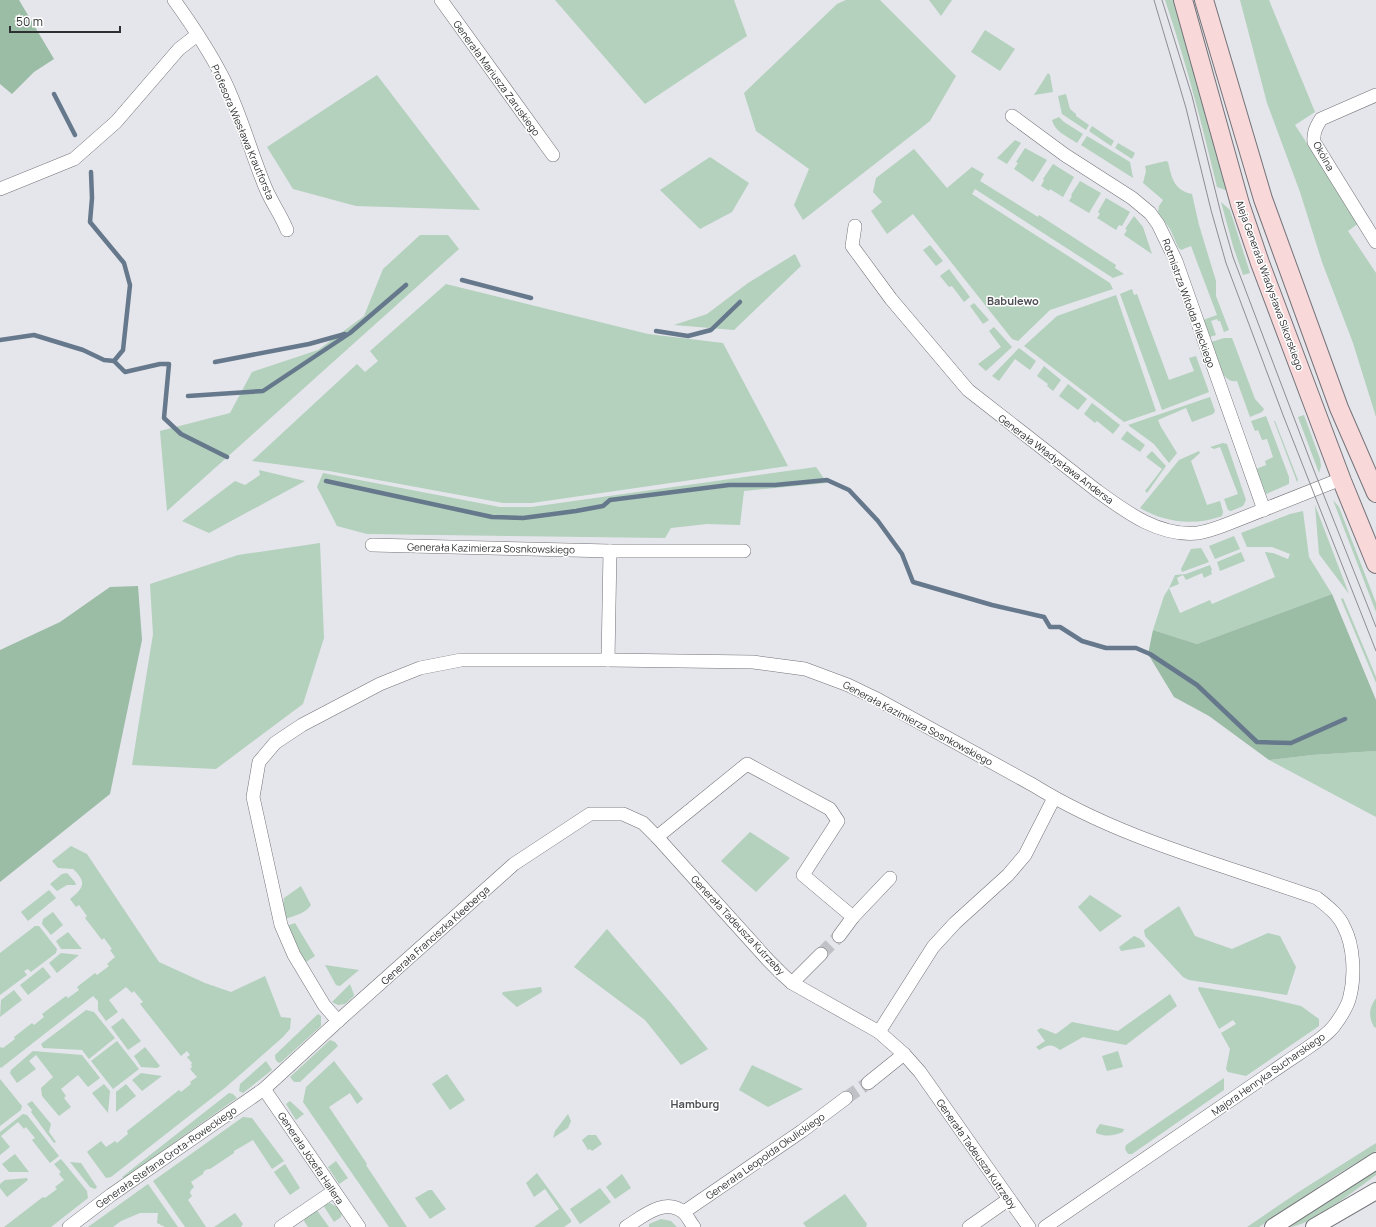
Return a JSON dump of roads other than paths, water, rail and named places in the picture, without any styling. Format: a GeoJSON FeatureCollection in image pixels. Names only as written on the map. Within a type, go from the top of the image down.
{"type":"FeatureCollection","features":[{"type":"Feature","properties":{"kind":"main road","name":"Aleja Generała Władysława Sikorskiego"},"geometry":{"type":"LineString","coordinates":[[1183,0],[1245,218],[1260,263],[1341,479],[1376,564]]}},
{"type":"Feature","properties":{"kind":"main road"},"geometry":{"type":"LineString","coordinates":[[1204,0],[1263,199],[1334,396],[1371,474],[1376,493]]}},
{"type":"Feature","properties":{"kind":"street","name":"Profesora Wiesława Krautforsta"},"geometry":{"type":"LineString","coordinates":[[174,0],[207,49],[224,81],[247,136],[267,190],[282,217],[287,230]]}},
{"type":"Feature","properties":{"kind":"street","name":"Generała Mariusza Zaruskiego"},"geometry":{"type":"LineString","coordinates":[[441,0],[553,155]]}},
{"type":"Feature","properties":{"kind":"street"},"geometry":{"type":"LineString","coordinates":[[0,189],[74,160],[116,122],[179,49],[197,35]]}},
{"type":"Feature","properties":{"kind":"street","name":"Okólna"},"geometry":{"type":"LineString","coordinates":[[1376,95],[1321,119],[1316,126],[1313,136],[1314,142],[1376,242]]}},
{"type":"Feature","properties":{"kind":"street","name":"Rotmistrza Witolda Pileckiego"},"geometry":{"type":"LineString","coordinates":[[1012,116],[1065,155],[1132,198],[1150,213],[1158,224],[1176,261],[1264,510]]}},
{"type":"Feature","properties":{"kind":"street","name":"Generała Władysława Andersa"},"geometry":{"type":"LineString","coordinates":[[854,226],[852,246],[890,299],[968,390],[1117,505],[1153,526],[1173,532],[1198,533],[1264,510],[1341,479]]}},
{"type":"Feature","properties":{"kind":"street","name":"Generała Kazimierza Sosnkowskiego"},"geometry":{"type":"LineString","coordinates":[[372,545],[744,551]]}},
{"type":"Feature","properties":{"kind":"street"},"geometry":{"type":"LineString","coordinates":[[608,660],[610,550]]}},
{"type":"Feature","properties":{"kind":"street","name":"Generała Kazimierza Sosnkowskiego"},"geometry":{"type":"LineString","coordinates":[[338,1021],[324,1005],[294,955],[281,925],[253,797],[259,762],[274,743],[302,725],[380,684],[420,668],[461,660],[608,660],[753,662],[805,669],[848,685],[875,698],[1033,785]]}},
{"type":"Feature","properties":{"kind":"street"},"geometry":{"type":"LineString","coordinates":[[657,837],[747,764],[830,809],[838,821],[803,875],[853,917]]}},
{"type":"Feature","properties":{"kind":"street","name":"Majora Henryka Sucharskiego"},"geometry":{"type":"LineString","coordinates":[[1033,785],[1054,798],[1126,832],[1317,898],[1332,911],[1344,927],[1351,948],[1354,973],[1350,997],[1334,1027],[1320,1039],[1045,1227]]}},
{"type":"Feature","properties":{"kind":"street"},"geometry":{"type":"LineString","coordinates":[[879,1032],[933,947],[955,923],[1008,876],[1024,854],[1054,798]]}},
{"type":"Feature","properties":{"kind":"street","name":"Generała Franciszka Kleeberga"},"geometry":{"type":"LineString","coordinates":[[264,1089],[514,864],[590,814],[623,814]]}},
{"type":"Feature","properties":{"kind":"street","name":"Generała Tadeusza Kutrzeby"},"geometry":{"type":"LineString","coordinates":[[623,814],[643,823],[768,960],[792,983],[879,1032],[904,1054],[920,1072],[1029,1227]]}},
{"type":"Feature","properties":{"kind":"street"},"geometry":{"type":"LineString","coordinates":[[838,936],[853,917],[890,878]]}},
{"type":"Feature","properties":{"kind":"street"},"geometry":{"type":"LineString","coordinates":[[792,983],[821,954]]}},
{"type":"Feature","properties":{"kind":"street"},"geometry":{"type":"LineString","coordinates":[[868,1083],[904,1054]]}},
{"type":"Feature","properties":{"kind":"street","name":"Generała Józefa Hallera"},"geometry":{"type":"LineString","coordinates":[[264,1089],[359,1227]]}},
{"type":"Feature","properties":{"kind":"street","name":"Generała Stefana Grota-Roweckiego"},"geometry":{"type":"LineString","coordinates":[[69,1227],[111,1195],[264,1089]]}},
{"type":"Feature","properties":{"kind":"street","name":"Generała Leopolda Okulickiego"},"geometry":{"type":"LineString","coordinates":[[684,1212],[802,1131],[846,1098]]}},
{"type":"Feature","properties":{"kind":"street"},"geometry":{"type":"LineString","coordinates":[[1274,1227],[1376,1161]]}},
{"type":"Feature","properties":{"kind":"street"},"geometry":{"type":"LineString","coordinates":[[281,1227],[334,1191]]}},
{"type":"Feature","properties":{"kind":"street"},"geometry":{"type":"LineString","coordinates":[[1314,1227],[1376,1191]]}},
{"type":"Feature","properties":{"kind":"street"},"geometry":{"type":"LineString","coordinates":[[969,1227],[1009,1199]]}},
{"type":"Feature","properties":{"kind":"street"},"geometry":{"type":"LineString","coordinates":[[626,1227],[657,1208],[667,1206],[684,1212],[694,1227]]}},
{"type":"Feature","properties":{"kind":"waterway"},"geometry":{"type":"LineString","coordinates":[[54,94],[75,135]]}},
{"type":"Feature","properties":{"kind":"waterway"},"geometry":{"type":"LineString","coordinates":[[91,172],[92,198],[90,222],[124,263],[130,285],[123,350],[114,361]]}},
{"type":"Feature","properties":{"kind":"waterway"},"geometry":{"type":"LineString","coordinates":[[462,280],[531,298]]}},
{"type":"Feature","properties":{"kind":"waterway"},"geometry":{"type":"LineString","coordinates":[[188,396],[263,391],[350,333],[406,285]]}},
{"type":"Feature","properties":{"kind":"waterway"},"geometry":{"type":"LineString","coordinates":[[656,331],[688,336],[711,330],[740,302]]}},
{"type":"Feature","properties":{"kind":"waterway"},"geometry":{"type":"LineString","coordinates":[[215,362],[309,344],[345,334]]}},
{"type":"Feature","properties":{"kind":"waterway"},"geometry":{"type":"LineString","coordinates":[[0,340],[34,335],[83,350],[104,360],[114,361],[125,372],[160,364],[169,364],[164,418],[181,434],[227,457]]}},
{"type":"Feature","properties":{"kind":"waterway"},"geometry":{"type":"LineString","coordinates":[[326,481],[492,517],[523,518],[603,506],[610,500],[729,485],[775,485],[827,480],[849,490],[878,521],[902,554],[913,582],[992,605],[1044,617],[1050,627],[1060,627],[1082,641],[1106,648],[1136,648],[1150,654],[1197,685],[1257,742],[1291,743],[1345,719]]}},
{"type":"Feature","properties":{"kind":"tunnel"},"geometry":{"type":"LineString","coordinates":[[821,954],[839,936]]}},
{"type":"Feature","properties":{"kind":"tunnel"},"geometry":{"type":"LineString","coordinates":[[846,1098],[868,1083]]}},
{"type":"Feature","properties":{"kind":"tram line"},"geometry":{"type":"LineString","coordinates":[[1154,0],[1186,108],[1211,210],[1226,263],[1283,415],[1376,651]]}},
{"type":"Feature","properties":{"kind":"tram line"},"geometry":{"type":"LineString","coordinates":[[1162,0],[1192,96],[1233,257],[1313,468],[1376,627]]}},
{"type":"Feature","properties":{"kind":"district","name":"Babulewo"},"geometry":{"type":"Point","coordinates":[1013,301]}},
{"type":"Feature","properties":{"kind":"district","name":"Hamburg"},"geometry":{"type":"Point","coordinates":[695,1104]}}]}
